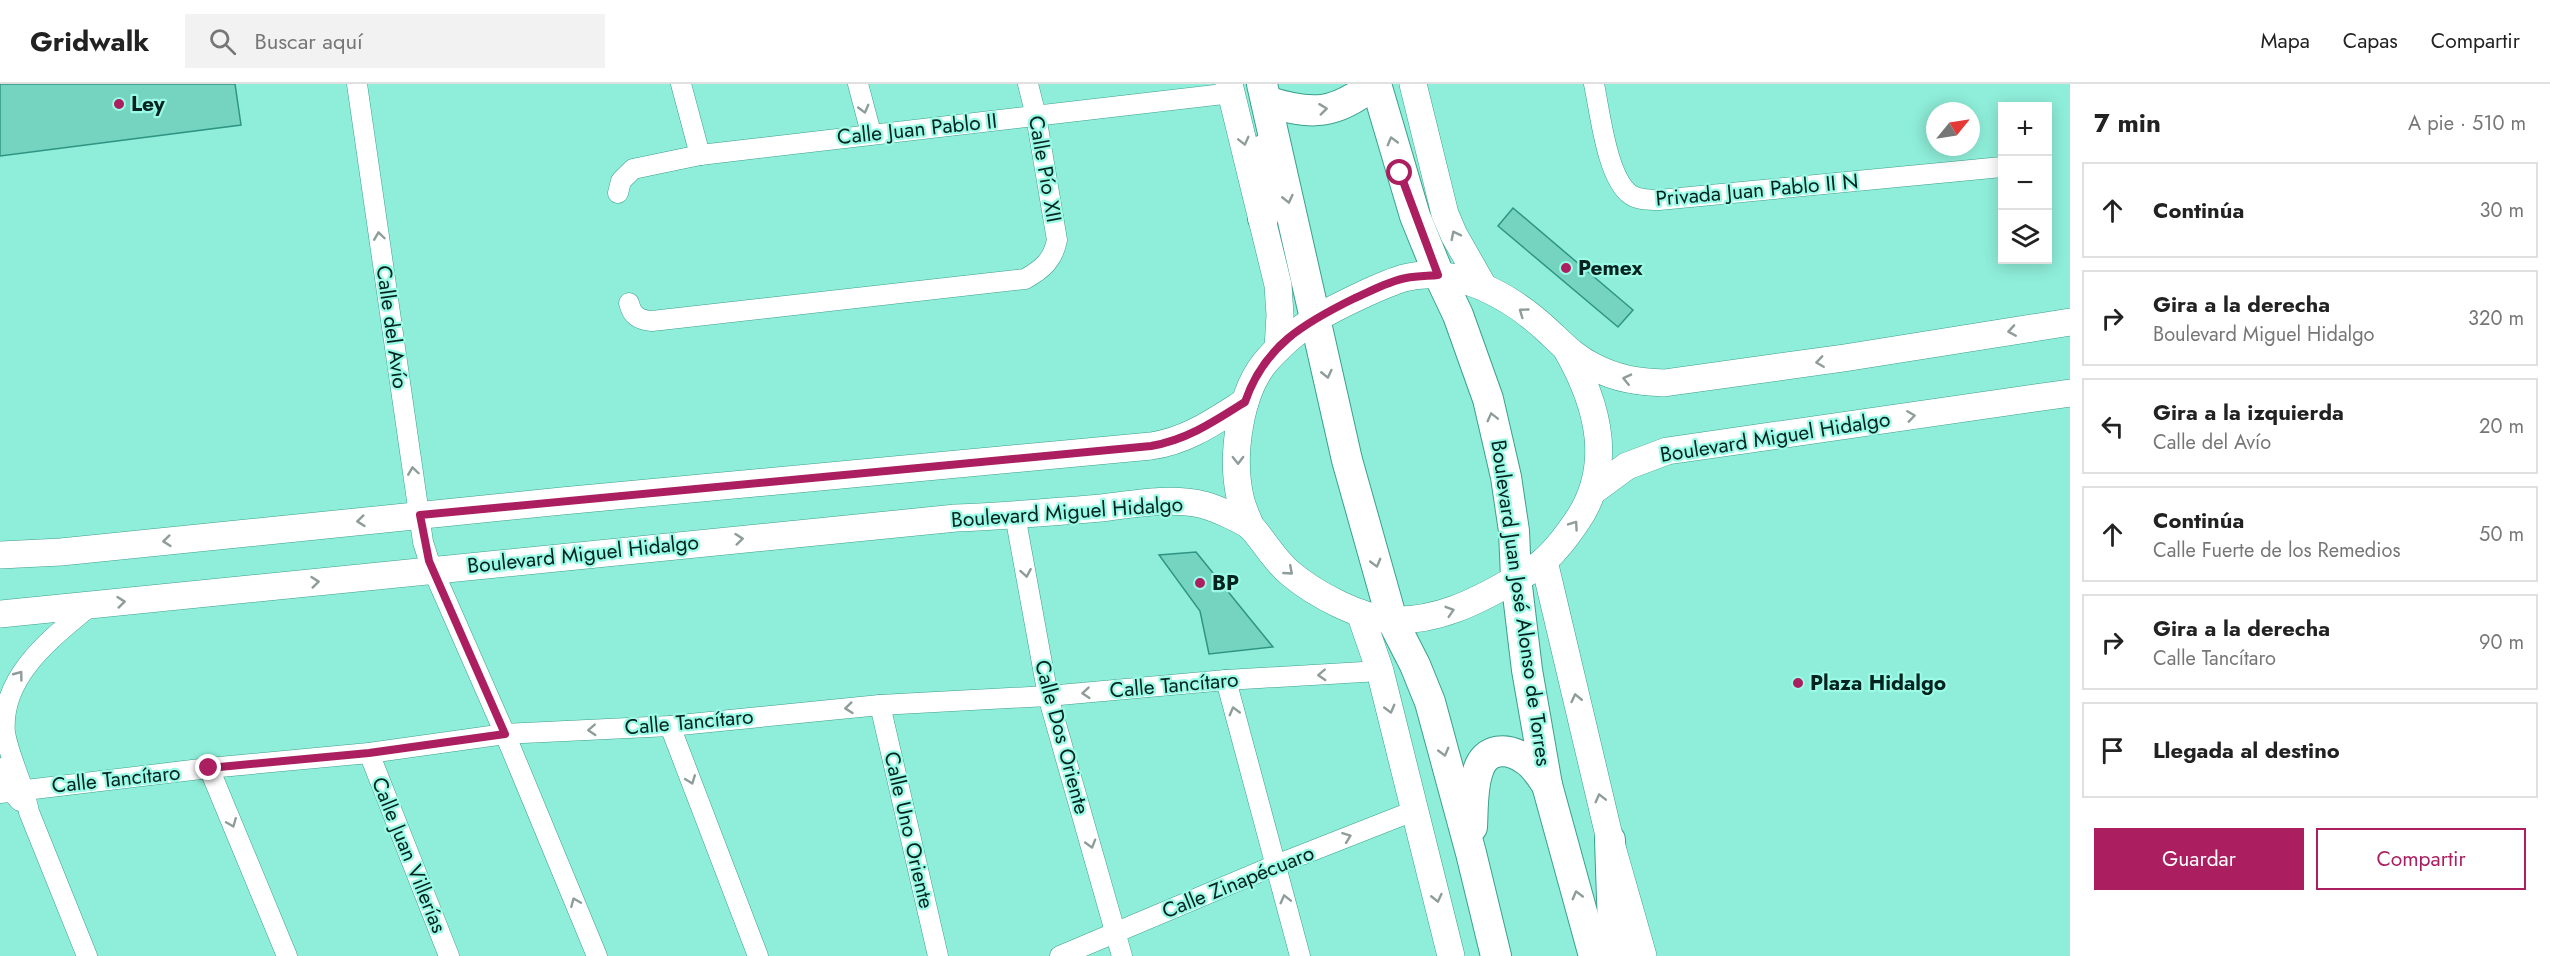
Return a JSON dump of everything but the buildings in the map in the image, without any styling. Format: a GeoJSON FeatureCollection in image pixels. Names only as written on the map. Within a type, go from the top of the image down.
{"type":"FeatureCollection","features":[{"type":"Feature","properties":{"kind":"main road"},"geometry":{"type":"LineString","coordinates":[[1264,92],[1295,111],[1326,110],[1347,104],[1375,84]]}},
{"type":"Feature","properties":{"kind":"main road","name":"Boulevard Juan José Alonso de Torres"},"geometry":{"type":"LineString","coordinates":[[1375,84],[1404,183],[1438,275],[1458,315],[1488,399],[1506,477],[1513,520],[1516,578],[1527,670],[1547,785],[1594,956]]}},
{"type":"Feature","properties":{"kind":"main road"},"geometry":{"type":"LineString","coordinates":[[1413,84],[1445,214],[1454,235],[1483,286]]}},
{"type":"Feature","properties":{"kind":"main road"},"geometry":{"type":"LineString","coordinates":[[1231,88],[1279,292],[1278,349]]}},
{"type":"Feature","properties":{"kind":"main road"},"geometry":{"type":"LineString","coordinates":[[1263,218],[1264,92]]}},
{"type":"Feature","properties":{"kind":"main road"},"geometry":{"type":"LineString","coordinates":[[1264,92],[1347,460],[1392,620],[1415,664],[1430,702],[1496,956]]}},
{"type":"Feature","properties":{"kind":"main road"},"geometry":{"type":"LineString","coordinates":[[1251,527],[1240,496],[1238,454],[1241,420],[1252,382],[1278,349],[1296,331],[1316,317],[1406,278],[1438,275],[1483,286],[1527,314],[1567,351],[1584,380],[1596,424],[1598,467],[1593,491]]}},
{"type":"Feature","properties":{"kind":"main road"},"geometry":{"type":"LineString","coordinates":[[1567,351],[1594,368],[1621,379],[1664,383],[1844,358],[2070,322]]}},
{"type":"Feature","properties":{"kind":"main road","name":"Boulevard Miguel Hidalgo"},"geometry":{"type":"LineString","coordinates":[[0,614],[956,518],[1186,502],[1206,506],[1251,527],[1276,559],[1292,574],[1312,589],[1360,613],[1392,620],[1431,617],[1456,610],[1484,597],[1544,561],[1562,542],[1593,491],[1627,466],[1667,451],[2070,393]]}},
{"type":"Feature","properties":{"kind":"main road"},"geometry":{"type":"LineString","coordinates":[[0,555],[61,552],[420,515],[1151,446],[1171,443],[1188,437],[1245,402]]}},
{"type":"Feature","properties":{"kind":"main road"},"geometry":{"type":"LineString","coordinates":[[1544,561],[1610,840],[1643,956]]}},
{"type":"Feature","properties":{"kind":"main road"},"geometry":{"type":"LineString","coordinates":[[1360,613],[1380,671],[1451,956]]}},
{"type":"Feature","properties":{"kind":"main road"},"geometry":{"type":"LineString","coordinates":[[1471,853],[1478,772],[1488,756],[1502,750],[1512,752],[1528,760],[1547,785]]}},
{"type":"Feature","properties":{"kind":"main road"},"geometry":{"type":"LineString","coordinates":[[1610,840],[1614,956]]}},
{"type":"Feature","properties":{"kind":"street","name":"Calle del Avío"},"geometry":{"type":"LineString","coordinates":[[357,84],[423,542],[597,956]]}},
{"type":"Feature","properties":{"kind":"street"},"geometry":{"type":"LineString","coordinates":[[681,84],[700,155]]}},
{"type":"Feature","properties":{"kind":"street"},"geometry":{"type":"LineString","coordinates":[[858,84],[871,134]]}},
{"type":"Feature","properties":{"kind":"street","name":"Calle Pío XII"},"geometry":{"type":"LineString","coordinates":[[629,303],[636,317],[652,321],[1002,282],[1025,279],[1040,271],[1054,254],[1057,240],[1036,116],[1028,84]]}},
{"type":"Feature","properties":{"kind":"street","name":"Privada Juan Pablo II N"},"geometry":{"type":"LineString","coordinates":[[1594,84],[1611,162],[1616,175],[1622,187],[1631,195],[1641,199],[1659,201],[1998,167]]}},
{"type":"Feature","properties":{"kind":"street","name":"Calle Juan Pablo II"},"geometry":{"type":"LineString","coordinates":[[618,193],[621,181],[633,169],[700,155],[1036,116],[1231,88]]}},
{"type":"Feature","properties":{"kind":"street","name":"Calle Dos Oriente"},"geometry":{"type":"LineString","coordinates":[[1015,515],[1048,696],[1122,956]]}},
{"type":"Feature","properties":{"kind":"street"},"geometry":{"type":"LineString","coordinates":[[12,791],[10,751],[5,730],[5,708],[9,693],[15,679],[32,658],[90,606]]}},
{"type":"Feature","properties":{"kind":"street","name":"Calle Tancítaro"},"geometry":{"type":"LineString","coordinates":[[12,791],[209,768],[369,753],[505,734],[670,726],[880,705],[1048,696],[1226,680],[1380,671]]}},
{"type":"Feature","properties":{"kind":"street"},"geometry":{"type":"LineString","coordinates":[[1226,680],[1300,956]]}},
{"type":"Feature","properties":{"kind":"street","name":"Calle Uno Oriente"},"geometry":{"type":"LineString","coordinates":[[880,705],[938,956]]}},
{"type":"Feature","properties":{"kind":"street"},"geometry":{"type":"LineString","coordinates":[[670,726],[758,956]]}},
{"type":"Feature","properties":{"kind":"street","name":"Calle Juan Villerías"},"geometry":{"type":"LineString","coordinates":[[369,753],[448,956]]}},
{"type":"Feature","properties":{"kind":"street"},"geometry":{"type":"LineString","coordinates":[[0,768],[12,791],[29,812],[87,956]]}},
{"type":"Feature","properties":{"kind":"street"},"geometry":{"type":"LineString","coordinates":[[209,768],[287,956]]}},
{"type":"Feature","properties":{"kind":"street","name":"Calle Zinapécuaro"},"geometry":{"type":"LineString","coordinates":[[1060,956],[1276,865],[1416,810]]}},
{"type":"Feature","properties":{"kind":"place","name":"Ley"},"geometry":{"type":"Point","coordinates":[119,104]}},
{"type":"Feature","properties":{"kind":"place","name":"Pemex"},"geometry":{"type":"Point","coordinates":[1566,268]}},
{"type":"Feature","properties":{"kind":"place","name":"BP"},"geometry":{"type":"Point","coordinates":[1200,583]}},
{"type":"Feature","properties":{"kind":"place","name":"Plaza Hidalgo"},"geometry":{"type":"Point","coordinates":[1798,683]}},
{"type":"Feature","properties":{"kind":"route"},"geometry":{"type":"LineString","coordinates":[[209,768],[369,753],[505,734],[429,561],[423,542],[420,515],[1151,446],[1171,443],[1188,437],[1245,402],[1252,382],[1265,363],[1296,331],[1316,317],[1406,278],[1438,275],[1400,173]]}}]}
